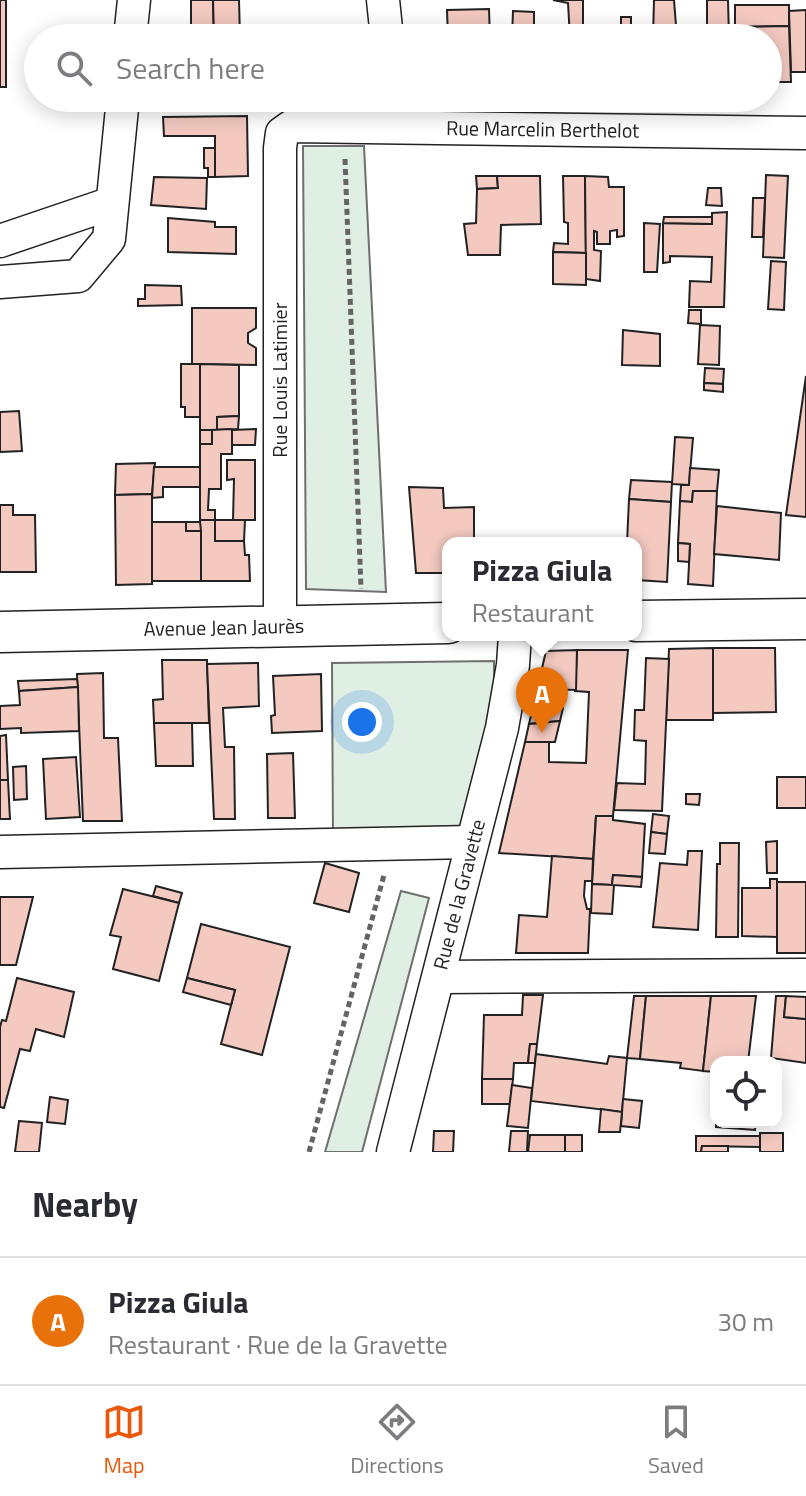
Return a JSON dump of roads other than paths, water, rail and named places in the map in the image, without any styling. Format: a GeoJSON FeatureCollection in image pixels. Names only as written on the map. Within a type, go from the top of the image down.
{"type":"FeatureCollection","features":[{"type":"Feature","properties":{"kind":"street"},"geometry":{"type":"LineString","coordinates":[[131,24],[134,0]]}},
{"type":"Feature","properties":{"kind":"street"},"geometry":{"type":"LineString","coordinates":[[383,0],[386,24]]}},
{"type":"Feature","properties":{"kind":"street"},"geometry":{"type":"LineString","coordinates":[[0,282],[78,276],[109,239],[122,112]]}},
{"type":"Feature","properties":{"kind":"street","name":"Rue Marcelin Berthelot"},"geometry":{"type":"LineString","coordinates":[[282,133],[292,126],[344,126],[396,113],[806,133]]}},
{"type":"Feature","properties":{"kind":"street","name":"Rue Louis Latimier"},"geometry":{"type":"LineString","coordinates":[[280,626],[282,133]]}},
{"type":"Feature","properties":{"kind":"street"},"geometry":{"type":"LineString","coordinates":[[0,241],[112,203]]}},
{"type":"Feature","properties":{"kind":"street"},"geometry":{"type":"LineString","coordinates":[[642,621],[806,619]]}},
{"type":"Feature","properties":{"kind":"street","name":"Avenue Jean Jaurès"},"geometry":{"type":"LineString","coordinates":[[0,632],[442,623]]}},
{"type":"Feature","properties":{"kind":"street","name":"Rue de la Gravette"},"geometry":{"type":"LineString","coordinates":[[393,1152],[502,728],[515,641]]}},
{"type":"Feature","properties":{"kind":"street"},"geometry":{"type":"LineString","coordinates":[[0,852],[471,842]]}},
{"type":"Feature","properties":{"kind":"street"},"geometry":{"type":"LineString","coordinates":[[439,977],[806,975]]}},
{"type":"Feature","properties":{"kind":"place","name":"Pizza Giula"},"geometry":{"type":"Point","coordinates":[542,733]}}]}
